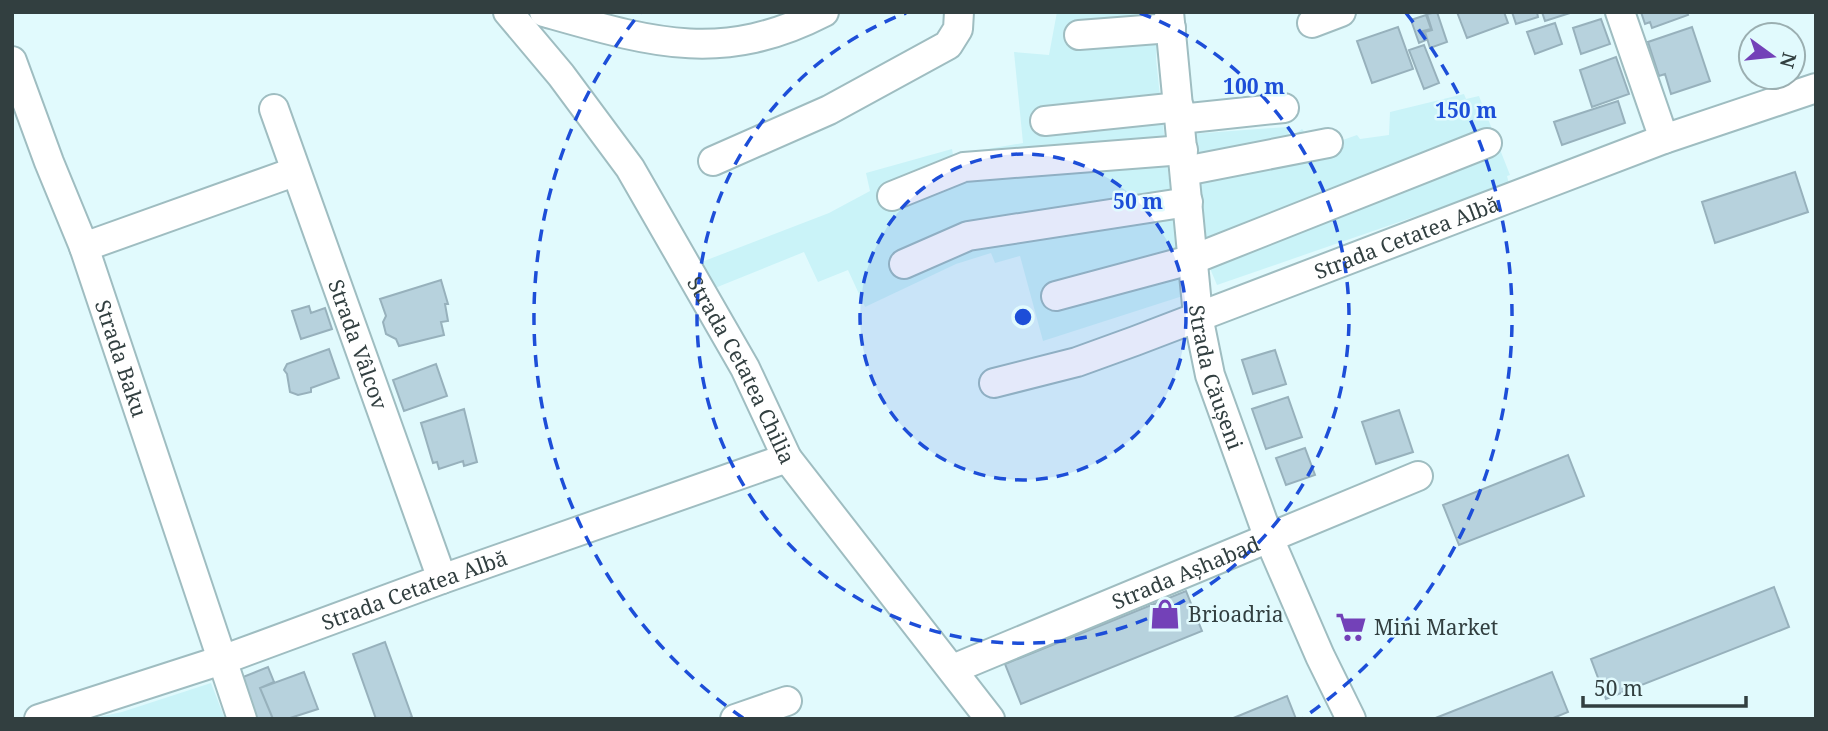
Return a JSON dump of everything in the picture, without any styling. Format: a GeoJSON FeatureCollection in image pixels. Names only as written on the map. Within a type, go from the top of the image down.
{"type":"FeatureCollection","features":[{"type":"Feature","properties":{"kind":"street","name":"Strada Cetatea Chilia"},"geometry":{"type":"LineString","coordinates":[[508,12],[561,75],[630,168],[745,368],[787,458],[990,719]]}},
{"type":"Feature","properties":{"kind":"street"},"geometry":{"type":"LineString","coordinates":[[544,12],[644,37],[702,47],[760,37],[824,12]]}},
{"type":"Feature","properties":{"kind":"street"},"geometry":{"type":"LineString","coordinates":[[713,162],[829,110],[948,44],[958,29],[959,12]]}},
{"type":"Feature","properties":{"kind":"street"},"geometry":{"type":"LineString","coordinates":[[1312,23],[1341,12]]}},
{"type":"Feature","properties":{"kind":"street"},"geometry":{"type":"LineString","coordinates":[[1620,12],[1664,139]]}},
{"type":"Feature","properties":{"kind":"street"},"geometry":{"type":"LineString","coordinates":[[1079,35],[1170,20]]}},
{"type":"Feature","properties":{"kind":"street","name":"Strada Căușeni"},"geometry":{"type":"LineString","coordinates":[[1170,20],[1198,316],[1210,375],[1268,536],[1320,656],[1351,719]]}},
{"type":"Feature","properties":{"kind":"street","name":"Strada Baku"},"geometry":{"type":"LineString","coordinates":[[12,61],[48,162],[84,247],[225,659]]}},
{"type":"Feature","properties":{"kind":"street","name":"Strada Cetatea Albă"},"geometry":{"type":"LineString","coordinates":[[994,383],[1077,362],[1664,139],[1816,88]]}},
{"type":"Feature","properties":{"kind":"street"},"geometry":{"type":"LineString","coordinates":[[1045,121],[1284,108]]}},
{"type":"Feature","properties":{"kind":"street","name":"Strada Vâlcov"},"geometry":{"type":"LineString","coordinates":[[274,109],[294,172],[442,579]]}},
{"type":"Feature","properties":{"kind":"street"},"geometry":{"type":"LineString","coordinates":[[1056,296],[1194,260],[1487,143]]}},
{"type":"Feature","properties":{"kind":"street"},"geometry":{"type":"LineString","coordinates":[[892,196],[964,167],[1184,160],[1328,144]]}},
{"type":"Feature","properties":{"kind":"street"},"geometry":{"type":"LineString","coordinates":[[84,247],[294,172]]}},
{"type":"Feature","properties":{"kind":"street"},"geometry":{"type":"LineString","coordinates":[[904,264],[968,236],[1188,202]]}},
{"type":"Feature","properties":{"kind":"street","name":"Strada Cetatea Albă"},"geometry":{"type":"LineString","coordinates":[[39,719],[225,659],[442,579],[787,458]]}},
{"type":"Feature","properties":{"kind":"street","name":"Strada Așhabad"},"geometry":{"type":"LineString","coordinates":[[953,669],[1418,476]]}},
{"type":"Feature","properties":{"kind":"street"},"geometry":{"type":"LineString","coordinates":[[225,659],[243,719]]}},
{"type":"Feature","properties":{"kind":"street"},"geometry":{"type":"LineString","coordinates":[[735,719],[787,701]]}},
{"type":"Feature","properties":{"kind":"shaded area"},"geometry":{"type":"Polygon","coordinates":[[[1057,12],[1159,12],[1156,59],[1179,256],[1189,294],[1043,341],[1020,256],[995,263],[991,253],[956,264],[865,307],[848,270],[818,282],[804,252],[710,290],[699,263],[829,213],[870,191],[866,173],[952,149],[953,155],[1023,143],[1014,52],[1049,55],[1057,12]]]}},
{"type":"Feature","properties":{"kind":"shaded area"},"geometry":{"type":"Polygon","coordinates":[[[1464,94],[1466,99],[1479,96],[1510,175],[1507,176],[1509,184],[1217,285],[1209,266],[1197,219],[1191,134],[1287,127],[1289,134],[1302,129],[1308,136],[1337,142],[1357,135],[1360,139],[1389,135],[1390,112],[1464,94]]]}},
{"type":"Feature","properties":{"kind":"shaded area"},"geometry":{"type":"Polygon","coordinates":[[[211,683],[225,719],[89,719],[122,712],[211,683]]]}},
{"type":"Feature","properties":{"kind":"building"},"geometry":{"type":"Polygon","coordinates":[[[1437,12],[1447,42],[1430,48],[1425,32],[1432,30],[1427,14],[1437,12]]]}},
{"type":"Feature","properties":{"kind":"building"},"geometry":{"type":"Polygon","coordinates":[[[1457,12],[1504,12],[1508,23],[1467,38],[1457,12]]]}},
{"type":"Feature","properties":{"kind":"building"},"geometry":{"type":"Polygon","coordinates":[[[1512,12],[1537,12],[1538,17],[1516,24],[1512,12]]]}},
{"type":"Feature","properties":{"kind":"building"},"geometry":{"type":"Polygon","coordinates":[[[1542,12],[1569,12],[1570,13],[1545,21],[1542,12]]]}},
{"type":"Feature","properties":{"kind":"building"},"geometry":{"type":"Polygon","coordinates":[[[1641,12],[1687,12],[1688,15],[1652,28],[1650,22],[1645,24],[1641,12]]]}},
{"type":"Feature","properties":{"kind":"building"},"geometry":{"type":"Polygon","coordinates":[[[1426,15],[1431,29],[1423,31],[1426,40],[1419,43],[1411,20],[1426,15]]]}},
{"type":"Feature","properties":{"kind":"building"},"geometry":{"type":"Polygon","coordinates":[[[1601,19],[1610,44],[1581,54],[1573,28],[1601,19]]]}},
{"type":"Feature","properties":{"kind":"building"},"geometry":{"type":"Polygon","coordinates":[[[1555,23],[1562,44],[1535,54],[1527,32],[1555,23]]]}},
{"type":"Feature","properties":{"kind":"building"},"geometry":{"type":"Polygon","coordinates":[[[1398,27],[1413,69],[1372,83],[1357,41],[1398,27]]]}},
{"type":"Feature","properties":{"kind":"building"},"geometry":{"type":"Polygon","coordinates":[[[1692,27],[1710,81],[1671,94],[1665,74],[1659,76],[1648,42],[1692,27]]]}},
{"type":"Feature","properties":{"kind":"building"},"geometry":{"type":"Polygon","coordinates":[[[1424,45],[1439,83],[1424,89],[1409,50],[1424,45]]]}},
{"type":"Feature","properties":{"kind":"building"},"geometry":{"type":"Polygon","coordinates":[[[1616,57],[1629,94],[1592,107],[1580,70],[1616,57]]]}},
{"type":"Feature","properties":{"kind":"building"},"geometry":{"type":"Polygon","coordinates":[[[1618,101],[1625,123],[1562,145],[1554,122],[1618,101]]]}},
{"type":"Feature","properties":{"kind":"building"},"geometry":{"type":"Polygon","coordinates":[[[1795,172],[1808,212],[1715,243],[1702,202],[1795,172]]]}},
{"type":"Feature","properties":{"kind":"building"},"geometry":{"type":"Polygon","coordinates":[[[441,280],[448,304],[445,304],[448,321],[441,322],[444,335],[399,346],[396,339],[386,334],[383,322],[386,316],[380,299],[441,280]]]}},
{"type":"Feature","properties":{"kind":"building"},"geometry":{"type":"Polygon","coordinates":[[[309,306],[311,313],[325,308],[332,329],[301,339],[292,311],[309,306]]]}},
{"type":"Feature","properties":{"kind":"building"},"geometry":{"type":"Polygon","coordinates":[[[329,349],[339,378],[311,388],[311,392],[298,395],[290,392],[284,370],[287,364],[329,349]]]}},
{"type":"Feature","properties":{"kind":"building"},"geometry":{"type":"Polygon","coordinates":[[[1275,350],[1286,384],[1253,394],[1242,360],[1275,350]]]}},
{"type":"Feature","properties":{"kind":"building"},"geometry":{"type":"Polygon","coordinates":[[[436,364],[447,396],[404,411],[393,380],[436,364]]]}},
{"type":"Feature","properties":{"kind":"building"},"geometry":{"type":"Polygon","coordinates":[[[1288,397],[1302,437],[1266,449],[1252,409],[1288,397]]]}},
{"type":"Feature","properties":{"kind":"building"},"geometry":{"type":"Polygon","coordinates":[[[464,409],[477,462],[464,466],[463,461],[439,469],[437,462],[433,463],[421,423],[464,409]]]}},
{"type":"Feature","properties":{"kind":"building"},"geometry":{"type":"Polygon","coordinates":[[[1399,410],[1413,452],[1376,464],[1362,422],[1399,410]]]}},
{"type":"Feature","properties":{"kind":"building"},"geometry":{"type":"Polygon","coordinates":[[[1305,448],[1315,475],[1286,485],[1276,458],[1305,448]]]}},
{"type":"Feature","properties":{"kind":"building"},"geometry":{"type":"Polygon","coordinates":[[[1568,455],[1584,496],[1459,545],[1443,505],[1568,455]]]}},
{"type":"Feature","properties":{"kind":"building"},"geometry":{"type":"Polygon","coordinates":[[[1774,587],[1789,627],[1606,699],[1591,659],[1774,587]]]}},
{"type":"Feature","properties":{"kind":"building"},"geometry":{"type":"Polygon","coordinates":[[[1186,591],[1202,631],[1021,704],[1005,664],[1186,591]]]}},
{"type":"Feature","properties":{"kind":"building"},"geometry":{"type":"Polygon","coordinates":[[[1353,617],[1360,633],[1350,637],[1344,621],[1353,617]]]}},
{"type":"Feature","properties":{"kind":"building"},"geometry":{"type":"Polygon","coordinates":[[[385,642],[412,717],[407,719],[376,719],[353,654],[385,642]]]}},
{"type":"Feature","properties":{"kind":"building"},"geometry":{"type":"Polygon","coordinates":[[[268,667],[274,682],[260,688],[273,719],[253,719],[238,679],[268,667]]]}},
{"type":"Feature","properties":{"kind":"building"},"geometry":{"type":"Polygon","coordinates":[[[304,672],[318,709],[287,719],[273,719],[260,688],[304,672]]]}},
{"type":"Feature","properties":{"kind":"building"},"geometry":{"type":"Polygon","coordinates":[[[1552,672],[1568,712],[1551,719],[1433,719],[1552,672]]]}},
{"type":"Feature","properties":{"kind":"building"},"geometry":{"type":"Polygon","coordinates":[[[1287,696],[1296,719],[1231,719],[1287,696]]]}},
{"type":"Feature","properties":{"kind":"place","name":"Brioadria"},"geometry":{"type":"Point","coordinates":[1165,614]}},
{"type":"Feature","properties":{"kind":"place","name":"Mini Market"},"geometry":{"type":"Point","coordinates":[1351,627]}}]}
